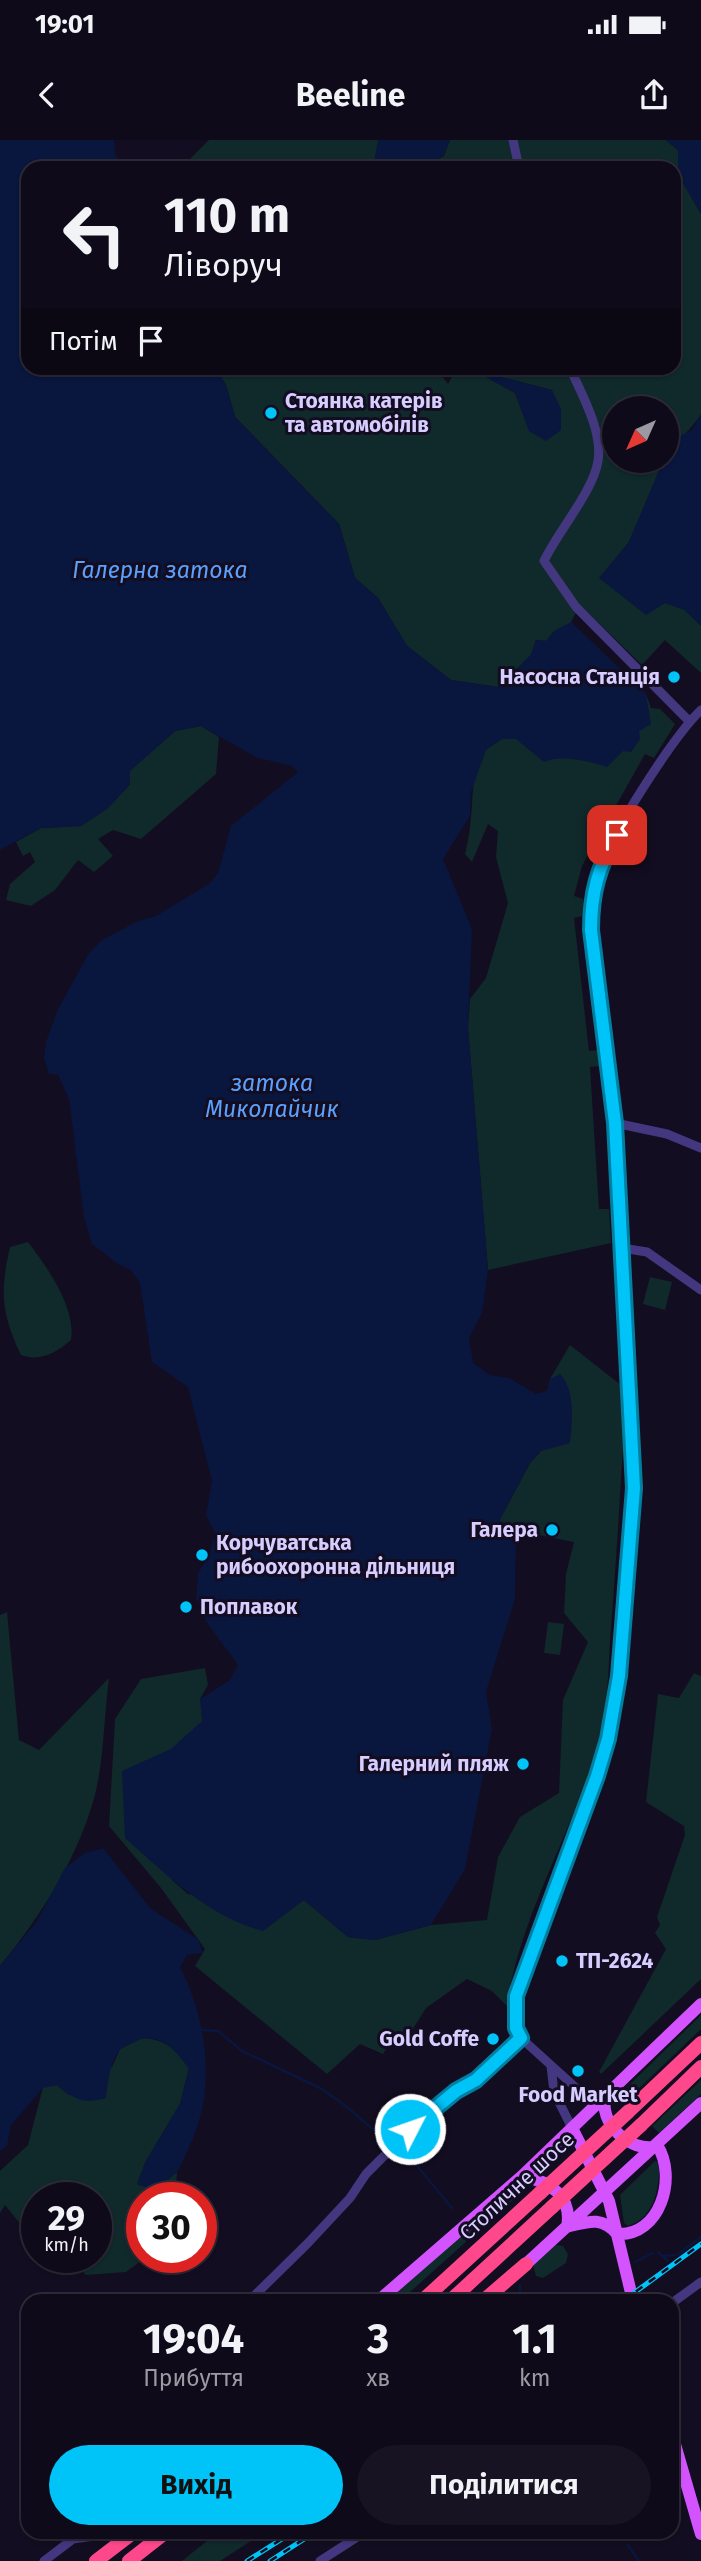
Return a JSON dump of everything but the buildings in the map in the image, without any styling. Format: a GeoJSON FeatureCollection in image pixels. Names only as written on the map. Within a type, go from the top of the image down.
{"type":"FeatureCollection","features":[{"type":"Feature","properties":{"kind":"highway","name":"Столичне шосе"},"geometry":{"type":"LineString","coordinates":[[430,2294],[701,2043]]}},
{"type":"Feature","properties":{"kind":"highway","name":"Столичне шосе"},"geometry":{"type":"LineString","coordinates":[[458,2294],[701,2067]]}},
{"type":"Feature","properties":{"kind":"highway"},"geometry":{"type":"LineString","coordinates":[[491,2294],[526,2264]]}},
{"type":"Feature","properties":{"kind":"highway"},"geometry":{"type":"LineString","coordinates":[[96,2561],[125,2539]]}},
{"type":"Feature","properties":{"kind":"highway"},"geometry":{"type":"LineString","coordinates":[[129,2561],[157,2539]]}},
{"type":"Feature","properties":{"kind":"main road"},"geometry":{"type":"LineString","coordinates":[[386,2294],[522,2176],[701,2004]]}},
{"type":"Feature","properties":{"kind":"main road"},"geometry":{"type":"LineString","coordinates":[[606,2096],[604,2113],[631,2144],[640,2148],[657,2146]]}},
{"type":"Feature","properties":{"kind":"main road"},"geometry":{"type":"LineString","coordinates":[[526,2264],[657,2146],[701,2102]]}},
{"type":"Feature","properties":{"kind":"main road"},"geometry":{"type":"LineString","coordinates":[[572,2128],[606,2192],[631,2294]]}},
{"type":"Feature","properties":{"kind":"main road"},"geometry":{"type":"LineString","coordinates":[[617,2234],[633,2233],[647,2224],[661,2202],[667,2175],[662,2153],[657,2146]]}},
{"type":"Feature","properties":{"kind":"main road"},"geometry":{"type":"LineString","coordinates":[[522,2176],[541,2180],[554,2187],[567,2208],[567,2227]]}},
{"type":"Feature","properties":{"kind":"main road"},"geometry":{"type":"LineString","coordinates":[[567,2227],[596,2220],[610,2226],[617,2234]]}},
{"type":"Feature","properties":{"kind":"main road"},"geometry":{"type":"LineString","coordinates":[[679,2458],[701,2534]]}},
{"type":"Feature","properties":{"kind":"street"},"geometry":{"type":"LineString","coordinates":[[513,140],[518,161]]}},
{"type":"Feature","properties":{"kind":"street"},"geometry":{"type":"LineString","coordinates":[[573,375],[597,441],[598,460],[576,507],[555,538],[544,561],[576,607],[690,721]]}},
{"type":"Feature","properties":{"kind":"street"},"geometry":{"type":"LineString","coordinates":[[596,2106],[521,2038],[516,2028],[516,1996],[597,1776],[608,1739],[619,1676],[634,1488],[615,1123],[591,930],[591,901],[596,875],[607,852],[675,739],[701,710]]}},
{"type":"Feature","properties":{"kind":"street"},"geometry":{"type":"LineString","coordinates":[[615,1123],[667,1134],[701,1148]]}},
{"type":"Feature","properties":{"kind":"street"},"geometry":{"type":"LineString","coordinates":[[622,1248],[647,1252],[701,1290]]}},
{"type":"Feature","properties":{"kind":"street"},"geometry":{"type":"LineString","coordinates":[[256,2294],[350,2199],[366,2174],[395,2144],[431,2110],[476,2080],[521,2038]]}},
{"type":"Feature","properties":{"kind":"street"},"geometry":{"type":"LineString","coordinates":[[551,2066],[554,2092],[572,2128]]}},
{"type":"Feature","properties":{"kind":"street"},"geometry":{"type":"LineString","coordinates":[[679,2297],[701,2281]]}},
{"type":"Feature","properties":{"kind":"street"},"geometry":{"type":"LineString","coordinates":[[44,2561],[73,2539]]}},
{"type":"Feature","properties":{"kind":"street"},"geometry":{"type":"LineString","coordinates":[[320,2561],[354,2539]]}},
{"type":"Feature","properties":{"kind":"green space"},"geometry":{"type":"Polygon","coordinates":[[[209,140],[378,140],[374,161],[188,161],[209,140]]]}},
{"type":"Feature","properties":{"kind":"green space"},"geometry":{"type":"Polygon","coordinates":[[[450,140],[666,140],[678,150],[678,161],[435,161],[444,156],[450,140]]]}},
{"type":"Feature","properties":{"kind":"green space"},"geometry":{"type":"Polygon","coordinates":[[[681,179],[701,214],[701,414],[679,441],[679,396],[602,396],[602,473],[658,473],[629,542],[600,578],[685,610],[701,626],[701,673],[665,640],[642,665],[580,605],[571,622],[646,694],[651,708],[660,709],[675,724],[654,758],[645,754],[582,866],[574,896],[583,899],[583,916],[574,918],[589,1051],[599,1050],[600,1066],[590,1067],[599,1209],[609,1209],[611,1243],[488,1270],[468,1028],[470,999],[486,978],[508,903],[496,857],[498,831],[488,824],[472,862],[465,854],[476,759],[483,727],[487,718],[554,632],[546,641],[536,640],[531,655],[498,687],[451,680],[407,646],[378,598],[355,578],[339,524],[235,417],[226,385],[220,375],[441,375],[448,384],[453,375],[483,375],[515,393],[529,430],[552,390],[496,375],[681,375],[681,179]]]}},
{"type":"Feature","properties":{"kind":"green space"},"geometry":{"type":"Polygon","coordinates":[[[201,726],[219,737],[216,774],[141,839],[113,830],[98,839],[113,856],[94,872],[78,860],[55,890],[31,906],[6,900],[10,884],[35,862],[30,852],[23,856],[16,842],[41,828],[81,826],[108,808],[130,784],[129,771],[175,731],[201,726]]]}},
{"type":"Feature","properties":{"kind":"green space"},"geometry":{"type":"Polygon","coordinates":[[[28,1242],[65,1301],[71,1327],[71,1340],[41,1357],[21,1355],[9,1327],[4,1302],[10,1247],[28,1242]]]}},
{"type":"Feature","properties":{"kind":"green space"},"geometry":{"type":"Polygon","coordinates":[[[650,1277],[672,1282],[665,1310],[643,1304],[650,1277]]]}},
{"type":"Feature","properties":{"kind":"green space"},"geometry":{"type":"Polygon","coordinates":[[[570,1345],[626,1389],[606,1699],[602,1727],[589,1773],[523,1938],[507,2006],[492,1991],[467,1979],[426,2008],[406,2040],[394,2035],[383,2054],[360,2044],[327,2074],[195,1966],[205,1949],[161,1888],[109,1826],[115,1719],[141,1679],[205,1668],[208,1685],[200,1699],[208,1708],[155,1852],[173,1881],[188,1894],[298,1903],[304,1900],[348,1937],[375,1940],[431,1925],[487,1920],[498,1857],[520,1817],[559,1793],[563,1700],[588,1642],[564,1613],[566,1574],[574,1542],[519,1531],[516,1534],[499,1521],[530,1463],[541,1451],[543,1392],[547,1391],[550,1379],[570,1345]]]}},
{"type":"Feature","properties":{"kind":"green space"},"geometry":{"type":"Polygon","coordinates":[[[7,1612],[19,1740],[39,1750],[109,1678],[100,1766],[88,1818],[68,1864],[44,1907],[0,1966],[0,1615],[7,1612]]]}},
{"type":"Feature","properties":{"kind":"green space"},"geometry":{"type":"Polygon","coordinates":[[[548,1622],[564,1624],[560,1655],[544,1653],[548,1622]]]}},
{"type":"Feature","properties":{"kind":"green space"},"geometry":{"type":"Polygon","coordinates":[[[694,1673],[701,1676],[701,1979],[601,2074],[599,2072],[666,1949],[655,1933],[660,1925],[657,1917],[685,1835],[684,1826],[646,1802],[658,1694],[679,1698],[694,1673]]]}},
{"type":"Feature","properties":{"kind":"green space"},"geometry":{"type":"Polygon","coordinates":[[[701,2015],[701,2029],[626,2101],[619,2095],[701,2015]]]}},
{"type":"Feature","properties":{"kind":"green space"},"geometry":{"type":"Polygon","coordinates":[[[142,2038],[157,2040],[169,2046],[189,2068],[180,2104],[146,2161],[138,2182],[126,2182],[126,2272],[86,2275],[84,2273],[112,2273],[112,2182],[21,2182],[21,2225],[5,2205],[0,2213],[0,2171],[28,2145],[43,2087],[57,2085],[69,2095],[112,2067],[120,2049],[142,2038]]]}},
{"type":"Feature","properties":{"kind":"green space"},"geometry":{"type":"Polygon","coordinates":[[[701,2080],[701,2094],[659,2133],[652,2126],[701,2080]]]}},
{"type":"Feature","properties":{"kind":"green space"},"geometry":{"type":"Polygon","coordinates":[[[655,2161],[659,2163],[659,2172],[654,2200],[644,2216],[628,2226],[624,2223],[620,2195],[655,2161]]]}},
{"type":"Feature","properties":{"kind":"green space"},"geometry":{"type":"Polygon","coordinates":[[[177,2172],[176,2182],[165,2182],[177,2172]]]}},
{"type":"Feature","properties":{"kind":"green space"},"geometry":{"type":"Polygon","coordinates":[[[521,2182],[526,2188],[408,2294],[395,2294],[521,2182]]]}},
{"type":"Feature","properties":{"kind":"green space"},"geometry":{"type":"Polygon","coordinates":[[[556,2245],[563,2246],[568,2254],[566,2263],[543,2278],[536,2276],[533,2265],[556,2245]]]}},
{"type":"Feature","properties":{"kind":"green space"},"geometry":{"type":"Polygon","coordinates":[[[209,2539],[254,2539],[220,2561],[182,2561],[209,2539]]]}},
{"type":"Feature","properties":{"kind":"water","name":"затока Миколайчик"},"geometry":{"type":"Polygon","coordinates":[[[0,140],[114,140],[115,154],[120,161],[21,161],[21,375],[220,375],[226,385],[235,417],[339,524],[355,578],[378,598],[407,646],[451,680],[498,687],[531,655],[536,640],[546,641],[554,631],[571,622],[646,694],[651,724],[639,731],[640,739],[631,752],[623,751],[607,767],[566,758],[544,762],[516,739],[502,739],[486,750],[471,792],[470,816],[443,859],[472,929],[468,1028],[488,1270],[482,1313],[469,1338],[473,1363],[490,1375],[509,1378],[536,1394],[547,1391],[550,1379],[560,1374],[569,1389],[572,1425],[570,1443],[541,1451],[530,1463],[499,1521],[516,1534],[515,1599],[486,1692],[492,1729],[465,1869],[431,1925],[375,1940],[348,1937],[304,1900],[263,1931],[206,1905],[172,1880],[125,1838],[122,1771],[171,1749],[202,1721],[200,1699],[230,1680],[238,1665],[207,1623],[196,1599],[198,1573],[209,1556],[215,1534],[206,1515],[212,1481],[188,1387],[152,1362],[140,1283],[131,1270],[118,1264],[92,1244],[84,1217],[69,1099],[58,1075],[49,1074],[44,1058],[46,1042],[58,1009],[89,953],[102,940],[136,922],[156,916],[210,883],[218,873],[231,826],[298,772],[292,766],[258,758],[201,726],[175,731],[130,771],[130,784],[108,808],[81,826],[41,828],[0,850],[0,140]]]}},
{"type":"Feature","properties":{"kind":"water"},"geometry":{"type":"Polygon","coordinates":[[[378,140],[450,140],[444,155],[435,161],[374,161],[378,140]]]}},
{"type":"Feature","properties":{"kind":"water"},"geometry":{"type":"Polygon","coordinates":[[[666,140],[701,140],[701,214],[681,179],[678,150],[666,140]]]}},
{"type":"Feature","properties":{"kind":"water"},"geometry":{"type":"Polygon","coordinates":[[[483,375],[496,375],[552,390],[561,409],[561,430],[546,441],[529,431],[515,393],[483,375]]]}},
{"type":"Feature","properties":{"kind":"water"},"geometry":{"type":"Polygon","coordinates":[[[701,414],[701,626],[685,610],[665,603],[646,615],[599,578],[629,542],[658,473],[679,473],[679,436],[692,430],[701,414]]]}},
{"type":"Feature","properties":{"kind":"water"},"geometry":{"type":"Polygon","coordinates":[[[103,1848],[151,1909],[198,1939],[203,1953],[187,1955],[180,1967],[190,1988],[202,2034],[206,2081],[203,2105],[180,2167],[165,2182],[138,2182],[146,2161],[180,2104],[189,2069],[166,2044],[151,2038],[127,2045],[116,2055],[111,2067],[106,2098],[91,2101],[74,2097],[57,2085],[43,2088],[11,2125],[7,2146],[0,2151],[0,1966],[37,1921],[65,1868],[83,1854],[103,1848]]]}},
{"type":"Feature","properties":{"kind":"waterway"},"geometry":{"type":"LineString","coordinates":[[201,2030],[218,2031],[242,2051],[320,2088],[346,2106],[376,2132],[404,2150],[452,2208]]}},
{"type":"Feature","properties":{"kind":"waterway"},"geometry":{"type":"LineString","coordinates":[[678,2254],[701,2237]]}},
{"type":"Feature","properties":{"kind":"waterway"},"geometry":{"type":"LineString","coordinates":[[658,2252],[668,2261]]}},
{"type":"Feature","properties":{"kind":"waterway"},"geometry":{"type":"LineString","coordinates":[[635,2262],[653,2253]]}},
{"type":"Feature","properties":{"kind":"waterway"},"geometry":{"type":"LineString","coordinates":[[664,2256],[675,2255]]}},
{"type":"Feature","properties":{"kind":"waterway"},"geometry":{"type":"LineString","coordinates":[[519,2294],[520,2285]]}},
{"type":"Feature","properties":{"kind":"waterway"},"geometry":{"type":"LineString","coordinates":[[628,2545],[639,2561]]}},
{"type":"Feature","properties":{"kind":"railway"},"geometry":{"type":"LineString","coordinates":[[633,2294],[701,2244]]}},
{"type":"Feature","properties":{"kind":"railway"},"geometry":{"type":"LineString","coordinates":[[247,2561],[282,2539]]}},
{"type":"Feature","properties":{"kind":"railway"},"geometry":{"type":"LineString","coordinates":[[270,2561],[304,2539]]}},
{"type":"Feature","properties":{"kind":"place","name":"Стоянка катерів та автомобілів"},"geometry":{"type":"Point","coordinates":[271,413]}},
{"type":"Feature","properties":{"kind":"place","name":"Насосна Станція"},"geometry":{"type":"Point","coordinates":[674,677]}},
{"type":"Feature","properties":{"kind":"place","name":"Галера"},"geometry":{"type":"Point","coordinates":[552,1530]}},
{"type":"Feature","properties":{"kind":"place","name":"Корчуватська рибоохоронна дільниця"},"geometry":{"type":"Point","coordinates":[202,1555]}},
{"type":"Feature","properties":{"kind":"place","name":"Поплавок"},"geometry":{"type":"Point","coordinates":[186,1607]}},
{"type":"Feature","properties":{"kind":"place","name":"Галерний пляж"},"geometry":{"type":"Point","coordinates":[523,1764]}},
{"type":"Feature","properties":{"kind":"place","name":"ТП-2624"},"geometry":{"type":"Point","coordinates":[562,1961]}},
{"type":"Feature","properties":{"kind":"place","name":"Gold Coffe"},"geometry":{"type":"Point","coordinates":[493,2039]}},
{"type":"Feature","properties":{"kind":"place","name":"Food Market"},"geometry":{"type":"Point","coordinates":[578,2071]}},
{"type":"Feature","properties":{"kind":"route"},"geometry":{"type":"LineString","coordinates":[[410,2129],[456,2091],[476,2080],[521,2038],[514,2014],[516,1996],[597,1776],[608,1739],[619,1676],[634,1488],[615,1123],[591,930],[591,901],[596,875],[617,835]]}},
{"type":"Feature","properties":{"kind":"water label","name":"Галерна затока"},"geometry":{"type":"Point","coordinates":[160,570]}}]}
